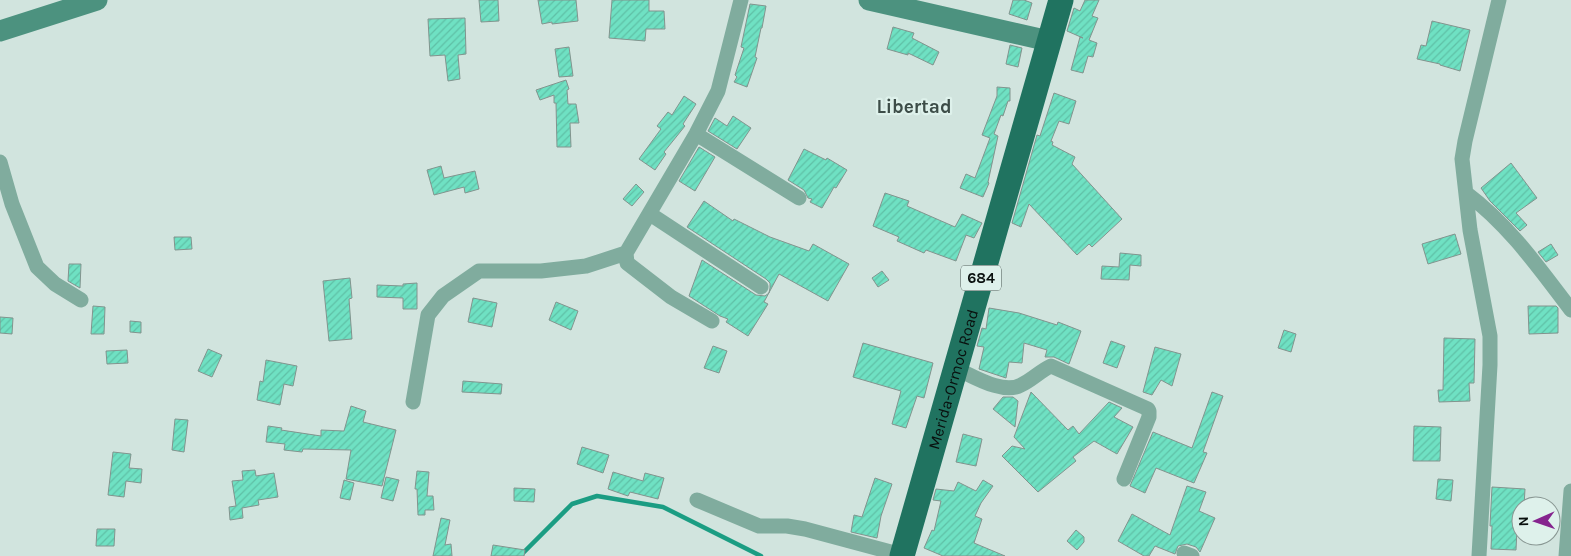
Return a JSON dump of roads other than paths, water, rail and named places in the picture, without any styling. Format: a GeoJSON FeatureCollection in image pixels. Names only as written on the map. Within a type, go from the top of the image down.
{"type":"FeatureCollection","features":[{"type":"Feature","properties":{"kind":"highway","name":"Merida-Ormoc Road"},"geometry":{"type":"LineString","coordinates":[[902,556],[1061,0]]}},
{"type":"Feature","properties":{"kind":"main road"},"geometry":{"type":"LineString","coordinates":[[0,31],[97,0]]}},
{"type":"Feature","properties":{"kind":"main road"},"geometry":{"type":"LineString","coordinates":[[870,0],[1049,41]]}},
{"type":"Feature","properties":{"kind":"street"},"geometry":{"type":"LineString","coordinates":[[712,321],[671,297],[627,263],[626,253],[696,134],[718,91],[741,0]]}},
{"type":"Feature","properties":{"kind":"street"},"geometry":{"type":"LineString","coordinates":[[1479,556],[1490,336],[1470,230],[1462,159],[1499,0]]}},
{"type":"Feature","properties":{"kind":"street"},"geometry":{"type":"LineString","coordinates":[[696,134],[799,198]]}},
{"type":"Feature","properties":{"kind":"street"},"geometry":{"type":"LineString","coordinates":[[0,162],[12,204],[37,267],[55,284],[81,300]]}},
{"type":"Feature","properties":{"kind":"street"},"geometry":{"type":"LineString","coordinates":[[1466,193],[1485,207],[1522,245],[1571,310]]}},
{"type":"Feature","properties":{"kind":"street"},"geometry":{"type":"LineString","coordinates":[[650,214],[761,288]]}},
{"type":"Feature","properties":{"kind":"street"},"geometry":{"type":"LineString","coordinates":[[413,402],[428,315],[443,296],[479,272],[541,271],[586,266],[626,253]]}},
{"type":"Feature","properties":{"kind":"street"},"geometry":{"type":"LineString","coordinates":[[955,368],[1000,387],[1012,389],[1023,385],[1041,370],[1051,366],[1148,409],[1149,417],[1124,479]]}},
{"type":"Feature","properties":{"kind":"street"},"geometry":{"type":"LineString","coordinates":[[1566,556],[1571,491]]}},
{"type":"Feature","properties":{"kind":"street"},"geometry":{"type":"LineString","coordinates":[[696,500],[759,526],[805,528],[902,556]]}},
{"type":"Feature","properties":{"kind":"waterway"},"geometry":{"type":"LineString","coordinates":[[520,556],[572,504],[597,496],[663,507],[761,556]]}},
{"type":"Feature","properties":{"kind":"district","name":"Libertad"},"geometry":{"type":"Point","coordinates":[914,107]}}]}
